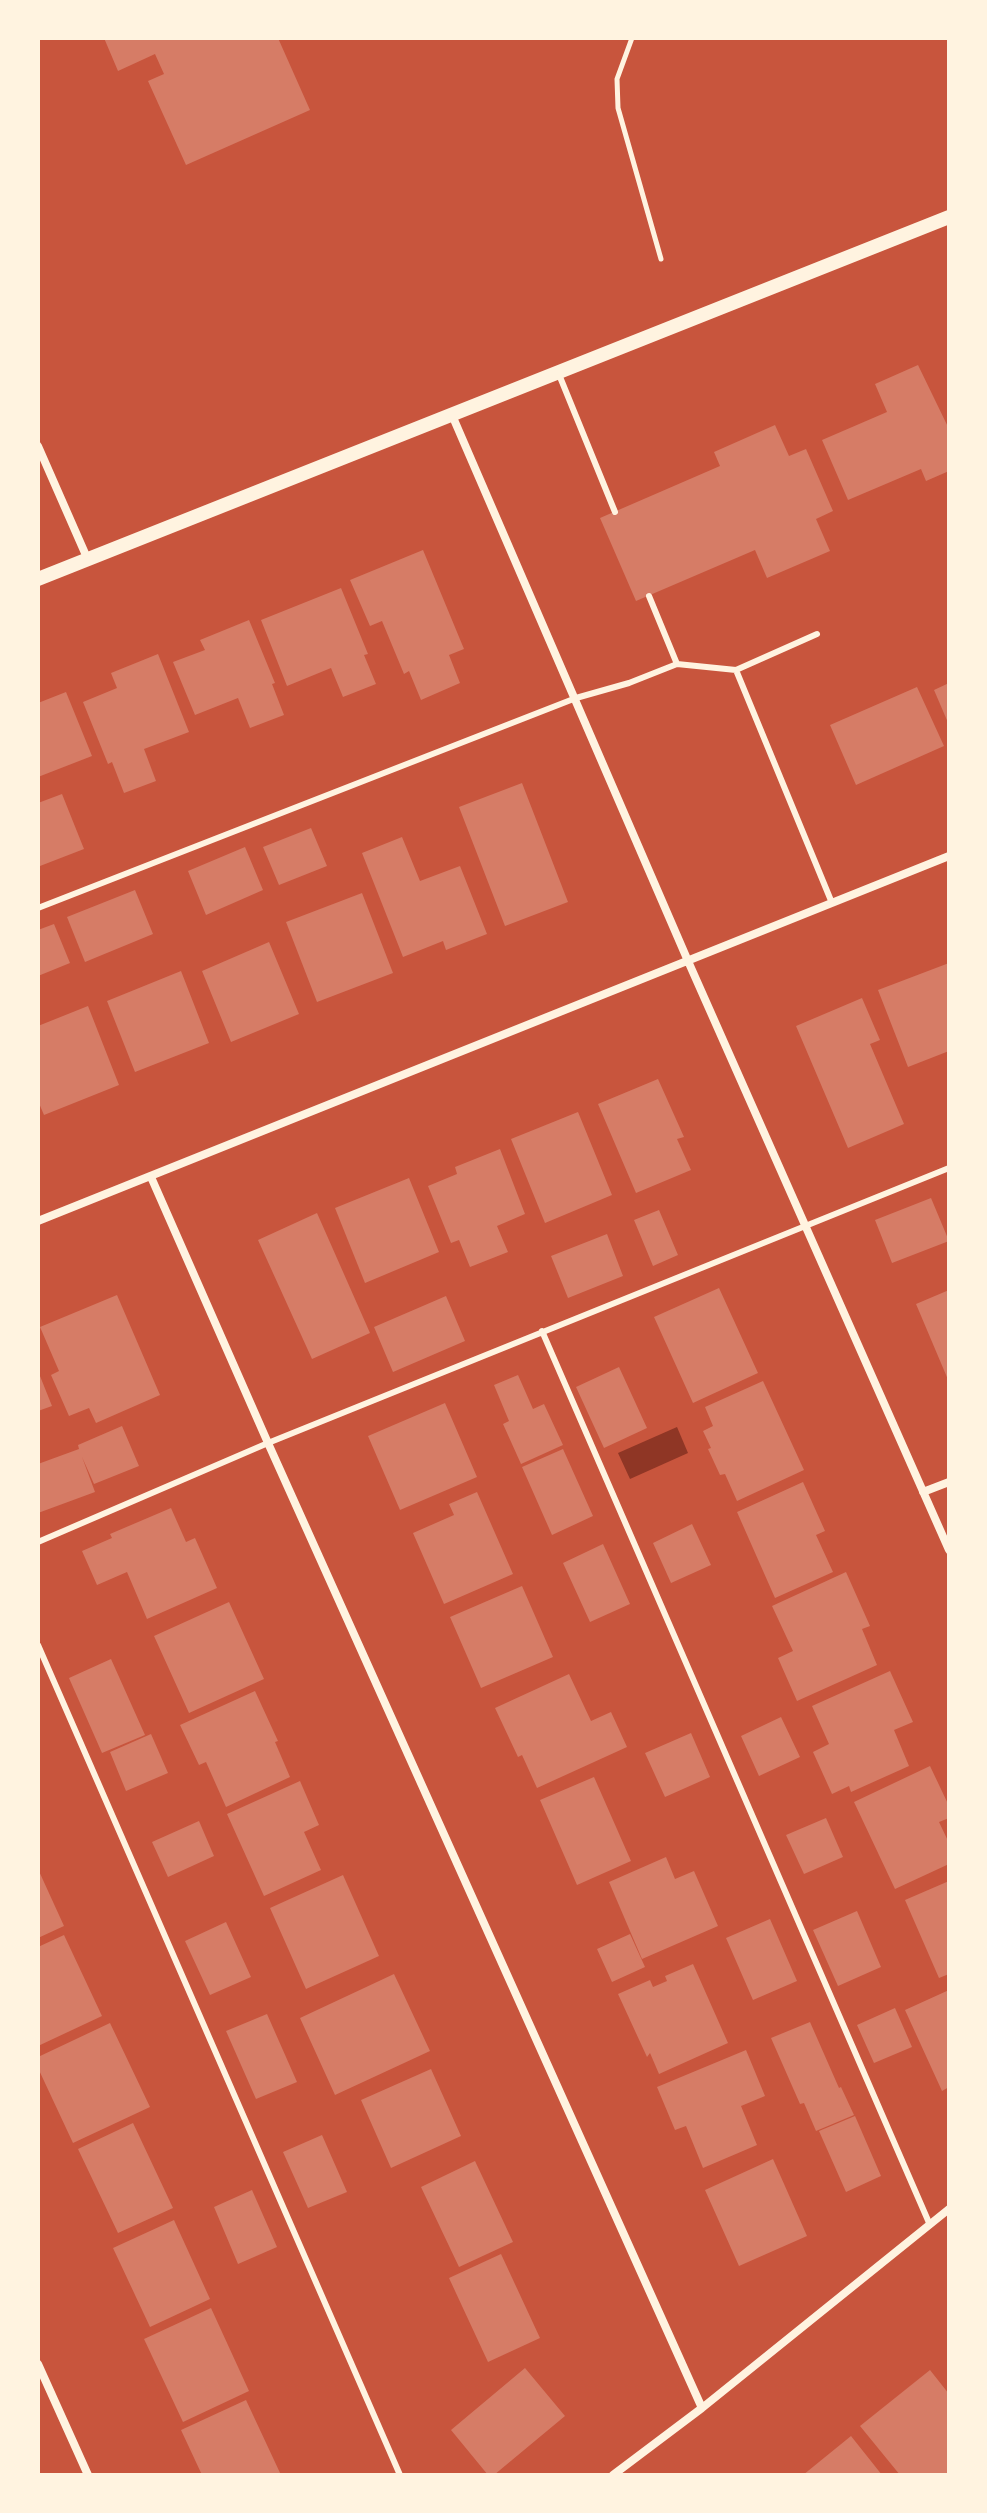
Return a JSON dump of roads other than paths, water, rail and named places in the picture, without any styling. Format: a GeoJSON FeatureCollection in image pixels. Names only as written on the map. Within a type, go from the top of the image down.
{"type":"FeatureCollection","features":[{"type":"Feature","properties":{"kind":"street"},"geometry":{"type":"LineString","coordinates":[[38,579],[949,217]]}},
{"type":"Feature","properties":{"kind":"street"},"geometry":{"type":"LineString","coordinates":[[452,415],[688,961],[949,1550]]}},
{"type":"Feature","properties":{"kind":"street"},"geometry":{"type":"LineString","coordinates":[[38,446],[88,560]]}},
{"type":"Feature","properties":{"kind":"street"},"geometry":{"type":"LineString","coordinates":[[38,1221],[949,856]]}},
{"type":"Feature","properties":{"kind":"street"},"geometry":{"type":"LineString","coordinates":[[151,1177],[702,2408]]}},
{"type":"Feature","properties":{"kind":"street"},"geometry":{"type":"LineString","coordinates":[[923,1492],[949,1482]]}},
{"type":"Feature","properties":{"kind":"street"},"geometry":{"type":"LineString","coordinates":[[613,2475],[702,2408],[949,2209]]}},
{"type":"Feature","properties":{"kind":"street"},"geometry":{"type":"LineString","coordinates":[[38,2364],[88,2475]]}},
{"type":"Feature","properties":{"kind":"lane"},"geometry":{"type":"LineString","coordinates":[[558,372],[615,512]]}},
{"type":"Feature","properties":{"kind":"lane"},"geometry":{"type":"LineString","coordinates":[[649,596],[677,664]]}},
{"type":"Feature","properties":{"kind":"lane"},"geometry":{"type":"LineString","coordinates":[[38,908],[576,698],[629,683],[677,664],[736,670],[817,634]]}},
{"type":"Feature","properties":{"kind":"lane"},"geometry":{"type":"LineString","coordinates":[[736,670],[832,903]]}},
{"type":"Feature","properties":{"kind":"lane"},"geometry":{"type":"LineString","coordinates":[[38,1542],[268,1443],[949,1168]]}},
{"type":"Feature","properties":{"kind":"lane"},"geometry":{"type":"LineString","coordinates":[[542,1331],[930,2225]]}},
{"type":"Feature","properties":{"kind":"lane"},"geometry":{"type":"LineString","coordinates":[[38,1645],[400,2475]]}}]}
